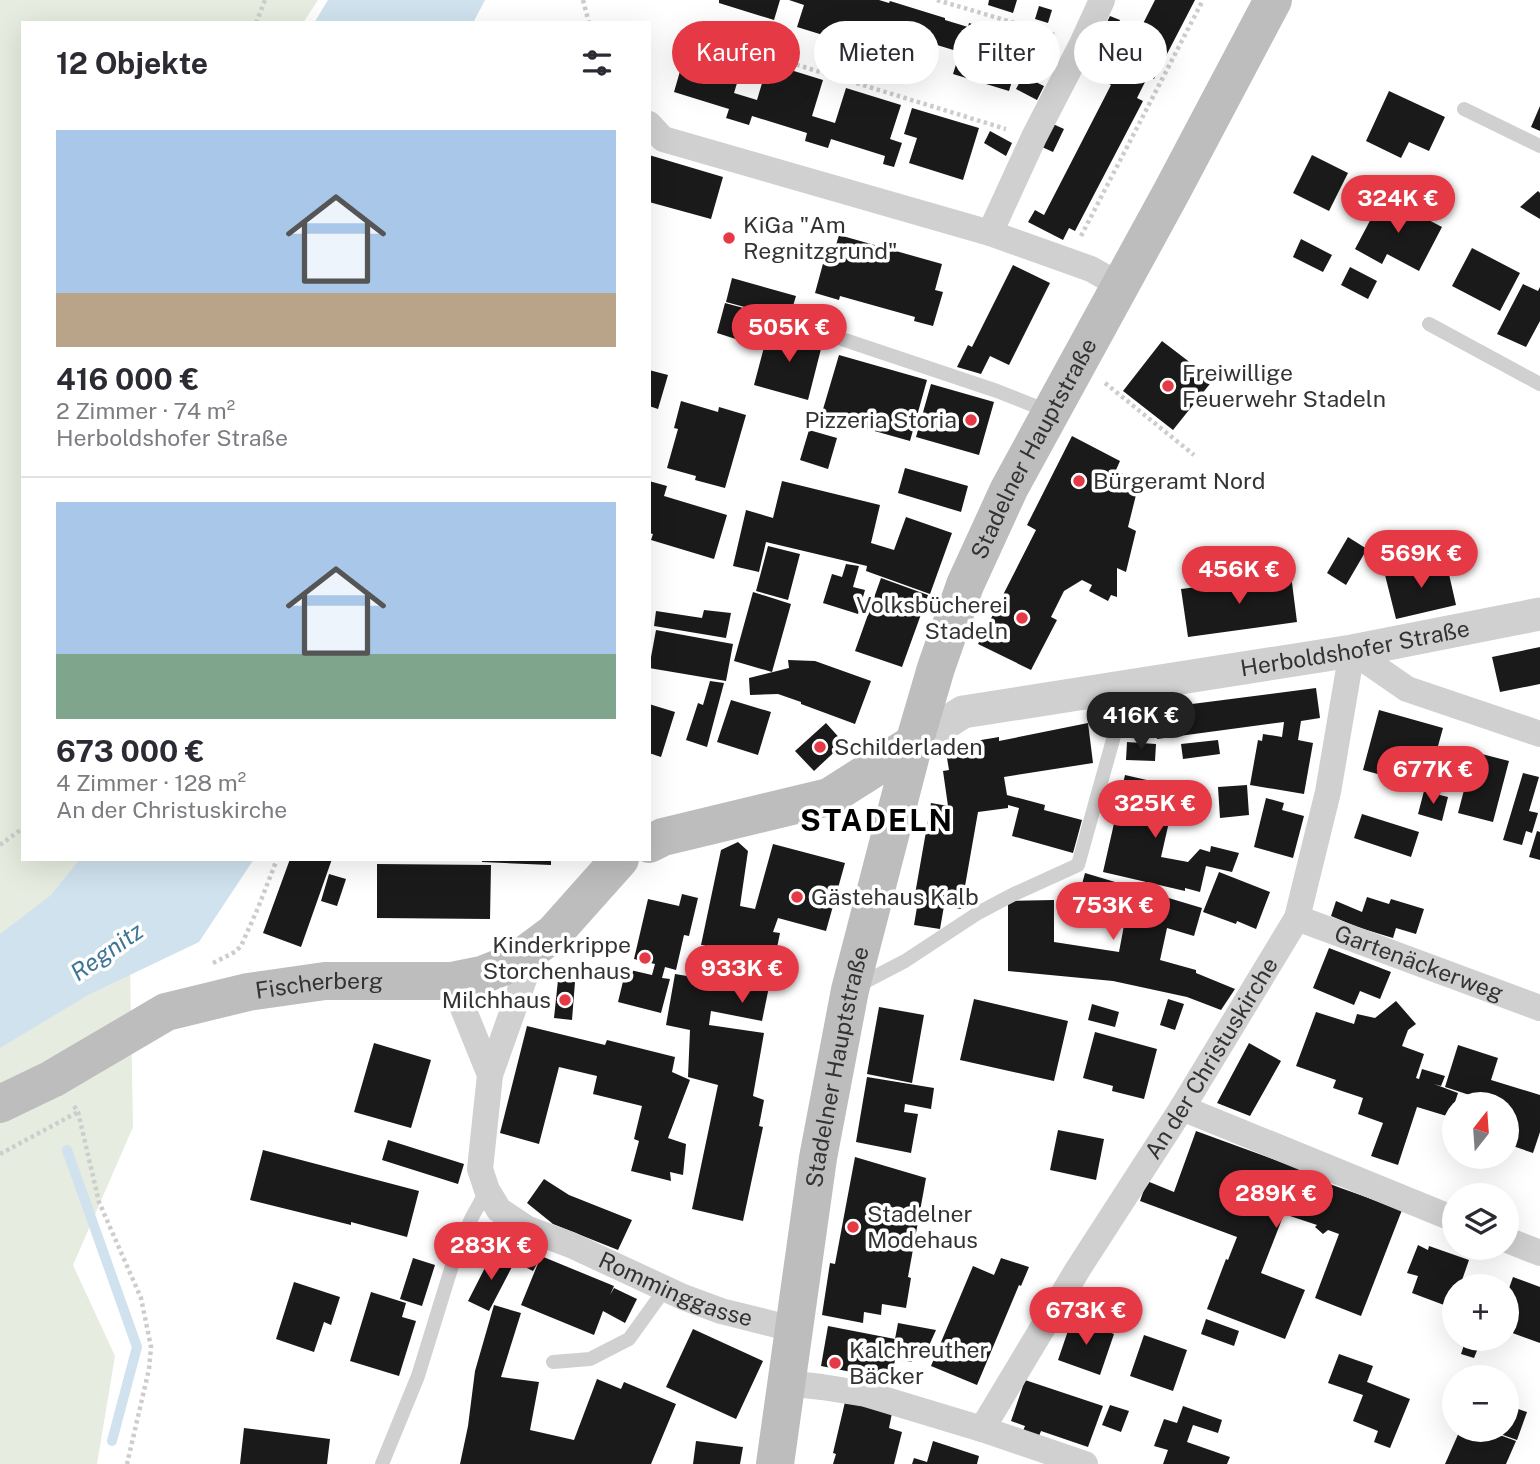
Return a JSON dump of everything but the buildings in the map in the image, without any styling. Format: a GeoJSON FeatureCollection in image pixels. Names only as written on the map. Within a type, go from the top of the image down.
{"type":"FeatureCollection","features":[{"type":"Feature","properties":{"kind":"main road","name":"Stadelner Hauptstraße"},"geometry":{"type":"LineString","coordinates":[[775,1464],[818,1158],[850,990],[936,668],[965,585],[1009,489],[1121,286],[1273,0]]}},
{"type":"Feature","properties":{"kind":"main road"},"geometry":{"type":"LineString","coordinates":[[651,843],[829,797],[914,743]]}},
{"type":"Feature","properties":{"kind":"main road","name":"Fischerberg"},"geometry":{"type":"LineString","coordinates":[[0,1104],[52,1079],[166,1012],[248,992],[325,981],[452,981],[482,975],[515,962],[554,933],[618,861]]}},
{"type":"Feature","properties":{"kind":"street"},"geometry":{"type":"LineString","coordinates":[[1092,21],[1102,0]]}},
{"type":"Feature","properties":{"kind":"street"},"geometry":{"type":"LineString","coordinates":[[990,233],[1034,137],[1074,60]]}},
{"type":"Feature","properties":{"kind":"street"},"geometry":{"type":"LineString","coordinates":[[651,126],[663,139],[990,233],[1091,269],[1121,286]]}},
{"type":"Feature","properties":{"kind":"street","name":"Herboldshofer Straße"},"geometry":{"type":"LineString","coordinates":[[914,743],[963,712],[1352,651],[1540,614]]}},
{"type":"Feature","properties":{"kind":"street"},"geometry":{"type":"LineString","coordinates":[[1352,651],[1407,688],[1540,734]]}},
{"type":"Feature","properties":{"kind":"street","name":"An der Christuskirche"},"geometry":{"type":"LineString","coordinates":[[982,1429],[1078,1269],[1182,1108],[1297,918],[1328,793],[1352,651]]}},
{"type":"Feature","properties":{"kind":"street","name":"Gartenäckerweg"},"geometry":{"type":"LineString","coordinates":[[1297,918],[1540,1008]]}},
{"type":"Feature","properties":{"kind":"street"},"geometry":{"type":"LineString","coordinates":[[487,1190],[481,1169],[490,1075],[535,948]]}},
{"type":"Feature","properties":{"kind":"street"},"geometry":{"type":"LineString","coordinates":[[452,981],[490,1075]]}},
{"type":"Feature","properties":{"kind":"street"},"geometry":{"type":"LineString","coordinates":[[1182,1108],[1442,1214]]}},
{"type":"Feature","properties":{"kind":"street","name":"Romminggasse"},"geometry":{"type":"LineString","coordinates":[[487,1190],[499,1210],[528,1229],[721,1311],[793,1329]]}},
{"type":"Feature","properties":{"kind":"street"},"geometry":{"type":"LineString","coordinates":[[1519,1245],[1540,1253]]}},
{"type":"Feature","properties":{"kind":"street"},"geometry":{"type":"LineString","coordinates":[[786,1384],[866,1394],[1086,1464]]}},
{"type":"Feature","properties":{"kind":"lane"},"geometry":{"type":"LineString","coordinates":[[1464,109],[1540,146]]}},
{"type":"Feature","properties":{"kind":"lane"},"geometry":{"type":"LineString","coordinates":[[1429,324],[1540,384]]}},
{"type":"Feature","properties":{"kind":"lane"},"geometry":{"type":"LineString","coordinates":[[824,333],[997,391],[1051,413]]}},
{"type":"Feature","properties":{"kind":"lane"},"geometry":{"type":"LineString","coordinates":[[850,990],[905,961],[978,913],[1078,866],[1128,686]]}},
{"type":"Feature","properties":{"kind":"lane"},"geometry":{"type":"LineString","coordinates":[[382,1464],[418,1376],[455,1256],[487,1190]]}},
{"type":"Feature","properties":{"kind":"lane"},"geometry":{"type":"LineString","coordinates":[[553,1363],[590,1359],[629,1339],[665,1289]]}},
{"type":"Feature","properties":{"kind":"path"},"geometry":{"type":"LineString","coordinates":[[257,21],[265,0]]}},
{"type":"Feature","properties":{"kind":"path"},"geometry":{"type":"LineString","coordinates":[[583,0],[588,21]]}},
{"type":"Feature","properties":{"kind":"path"},"geometry":{"type":"LineString","coordinates":[[937,0],[1074,42]]}},
{"type":"Feature","properties":{"kind":"path"},"geometry":{"type":"LineString","coordinates":[[1068,261],[1203,0]]}},
{"type":"Feature","properties":{"kind":"path"},"geometry":{"type":"LineString","coordinates":[[800,66],[1034,137]]}},
{"type":"Feature","properties":{"kind":"path"},"geometry":{"type":"LineString","coordinates":[[1079,362],[1194,455]]}},
{"type":"Feature","properties":{"kind":"path"},"geometry":{"type":"LineString","coordinates":[[0,845],[21,829]]}},
{"type":"Feature","properties":{"kind":"path"},"geometry":{"type":"LineString","coordinates":[[0,1154],[78,1112],[99,1202],[141,1298],[151,1348],[149,1369],[127,1464]]}},
{"type":"Feature","properties":{"kind":"shaded area"},"geometry":{"type":"Polygon","coordinates":[[[0,0],[318,0],[304,21],[21,21],[21,861],[128,861],[133,1127],[73,1265],[115,1356],[97,1464],[0,1464],[0,0]]]}},
{"type":"Feature","properties":{"kind":"water"},"geometry":{"type":"Polygon","coordinates":[[[328,0],[485,0],[474,21],[315,21],[328,0]]]}},
{"type":"Feature","properties":{"kind":"water","name":"Regnitz"},"geometry":{"type":"Polygon","coordinates":[[[78,861],[253,861],[199,942],[88,995],[0,1048],[0,934],[51,895],[78,861]]]}},
{"type":"Feature","properties":{"kind":"waterway"},"geometry":{"type":"LineString","coordinates":[[67,1150],[137,1347],[112,1441]]}},
{"type":"Feature","properties":{"kind":"place","name":"KiGa \"Am Regnitzgrund\""},"geometry":{"type":"Point","coordinates":[729,238]}},
{"type":"Feature","properties":{"kind":"place","name":"Freiwillige Feuerwehr Stadeln"},"geometry":{"type":"Point","coordinates":[1168,386]}},
{"type":"Feature","properties":{"kind":"place","name":"Pizzeria Storia"},"geometry":{"type":"Point","coordinates":[971,420]}},
{"type":"Feature","properties":{"kind":"place","name":"Bürgeramt Nord"},"geometry":{"type":"Point","coordinates":[1079,481]}},
{"type":"Feature","properties":{"kind":"place","name":"Volksbücherei Stadeln"},"geometry":{"type":"Point","coordinates":[1022,618]}},
{"type":"Feature","properties":{"kind":"place","name":"Schilderladen"},"geometry":{"type":"Point","coordinates":[820,747]}},
{"type":"Feature","properties":{"kind":"place","name":"Gästehaus Kalb"},"geometry":{"type":"Point","coordinates":[797,897]}},
{"type":"Feature","properties":{"kind":"place","name":"Kinderkrippe Storchenhaus"},"geometry":{"type":"Point","coordinates":[645,958]}},
{"type":"Feature","properties":{"kind":"place","name":"Milchhaus"},"geometry":{"type":"Point","coordinates":[565,1000]}},
{"type":"Feature","properties":{"kind":"place","name":"Stadelner Modehaus"},"geometry":{"type":"Point","coordinates":[853,1227]}},
{"type":"Feature","properties":{"kind":"place","name":"Kalchreuther Bäcker"},"geometry":{"type":"Point","coordinates":[835,1363]}},
{"type":"Feature","properties":{"kind":"district","name":"STADELN"},"geometry":{"type":"Point","coordinates":[877,821]}}]}
